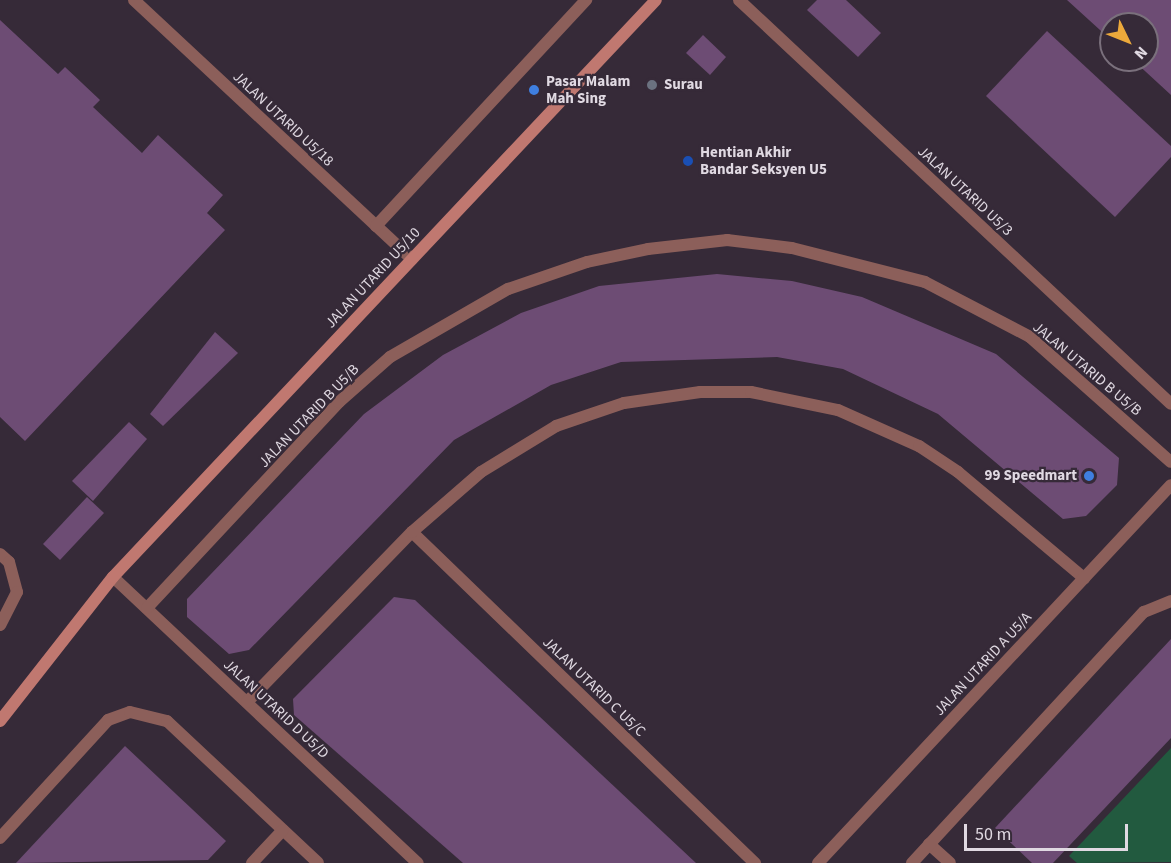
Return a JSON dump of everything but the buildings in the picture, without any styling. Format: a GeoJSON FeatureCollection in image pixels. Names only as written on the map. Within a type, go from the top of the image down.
{"type":"FeatureCollection","features":[{"type":"Feature","properties":{"kind":"street","name":"JALAN UTARID U5/18"},"geometry":{"type":"LineString","coordinates":[[134,0],[412,259]]}},
{"type":"Feature","properties":{"kind":"street"},"geometry":{"type":"LineString","coordinates":[[376,226],[586,0]]}},
{"type":"Feature","properties":{"kind":"street","name":"JALAN UTARID U5/10"},"geometry":{"type":"LineString","coordinates":[[0,721],[113,577],[656,0]]}},
{"type":"Feature","properties":{"kind":"street","name":"JALAN UTARID U5/3"},"geometry":{"type":"LineString","coordinates":[[739,0],[1171,404]]}},
{"type":"Feature","properties":{"kind":"street","name":"JALAN UTARID B U5/B"},"geometry":{"type":"LineString","coordinates":[[147,609],[339,402],[390,357],[508,289],[587,262],[648,249],[727,240],[864,263],[925,282],[1030,337],[1171,462]]}},
{"type":"Feature","properties":{"kind":"street"},"geometry":{"type":"LineString","coordinates":[[246,702],[412,532],[481,472],[556,426],[624,403],[700,392],[751,392],[838,410],[919,446],[958,472],[1084,579]]}},
{"type":"Feature","properties":{"kind":"street","name":"JALAN UTARID A U5/A"},"geometry":{"type":"LineString","coordinates":[[818,863],[1171,485]]}},
{"type":"Feature","properties":{"kind":"street","name":"JALAN UTARID C U5/C"},"geometry":{"type":"LineString","coordinates":[[412,532],[755,863]]}},
{"type":"Feature","properties":{"kind":"street"},"geometry":{"type":"LineString","coordinates":[[0,625],[17,592],[4,558]]}},
{"type":"Feature","properties":{"kind":"street","name":"JALAN UTARID D U5/D"},"geometry":{"type":"LineString","coordinates":[[113,577],[418,863]]}},
{"type":"Feature","properties":{"kind":"street"},"geometry":{"type":"LineString","coordinates":[[912,863],[1144,612],[1171,601]]}},
{"type":"Feature","properties":{"kind":"street"},"geometry":{"type":"LineString","coordinates":[[0,838],[108,720],[130,712],[167,721],[318,863]]}},
{"type":"Feature","properties":{"kind":"street"},"geometry":{"type":"LineString","coordinates":[[252,863],[283,830]]}},
{"type":"Feature","properties":{"kind":"street"},"geometry":{"type":"LineString","coordinates":[[929,844],[950,863]]}},
{"type":"Feature","properties":{"kind":"green space"},"geometry":{"type":"Polygon","coordinates":[[[1171,748],[1171,862],[1077,863],[1069,856],[1171,748]]]}},
{"type":"Feature","properties":{"kind":"place","name":"Surau"},"geometry":{"type":"Point","coordinates":[652,85]}},
{"type":"Feature","properties":{"kind":"place","name":"Pasar Malam Mah Sing"},"geometry":{"type":"Point","coordinates":[534,90]}},
{"type":"Feature","properties":{"kind":"place","name":"Hentian Akhir Bandar Seksyen U5"},"geometry":{"type":"Point","coordinates":[688,161]}},
{"type":"Feature","properties":{"kind":"place","name":"99 Speedmart"},"geometry":{"type":"Point","coordinates":[1089,476]}}]}
